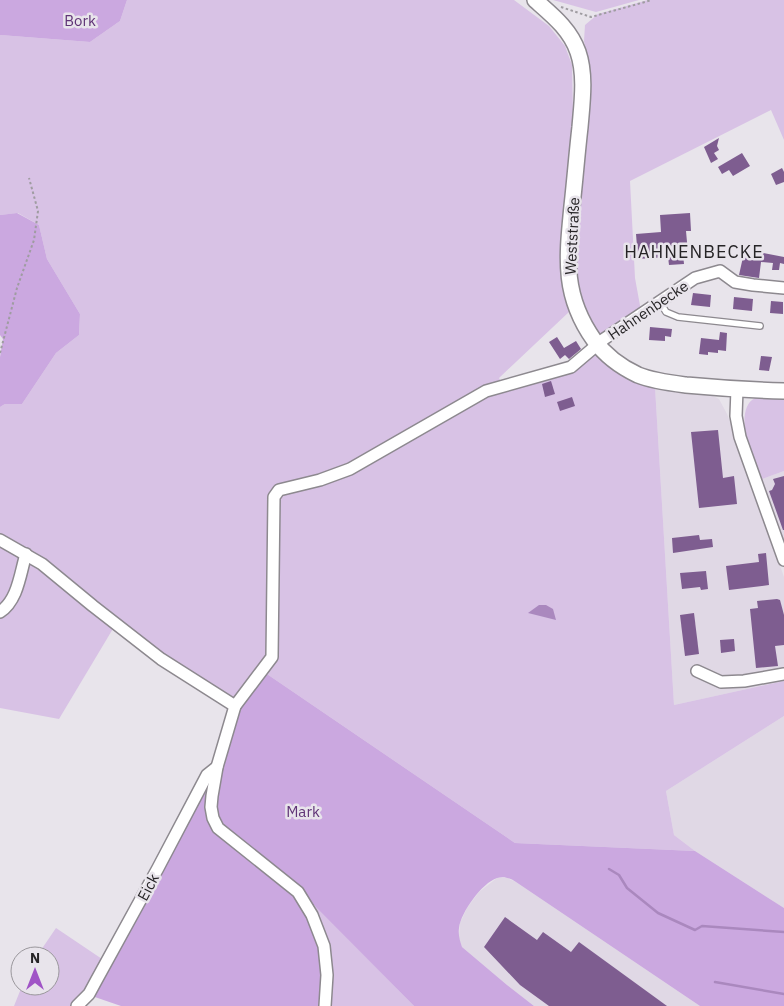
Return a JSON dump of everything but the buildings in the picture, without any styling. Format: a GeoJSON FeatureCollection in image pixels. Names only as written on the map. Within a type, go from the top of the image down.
{"type":"FeatureCollection","features":[{"type":"Feature","properties":{"kind":"main road","name":"Weststraße"},"geometry":{"type":"LineString","coordinates":[[535,0],[568,32],[574,42],[582,65],[581,112],[568,265],[573,300],[585,327],[598,345],[612,359],[638,375],[649,379],[737,389],[784,391]]}},
{"type":"Feature","properties":{"kind":"street","name":"Hahnenbecke"},"geometry":{"type":"LineString","coordinates":[[235,706],[272,657],[274,497],[276,492],[320,480],[350,469],[486,391],[571,367],[598,345],[694,278],[720,271],[735,282],[784,288]]}},
{"type":"Feature","properties":{"kind":"street"},"geometry":{"type":"LineString","coordinates":[[737,389],[736,416],[740,437],[784,560]]}},
{"type":"Feature","properties":{"kind":"street"},"geometry":{"type":"LineString","coordinates":[[0,540],[42,564],[161,659],[235,706],[217,767],[211,807],[213,818],[218,828],[298,892],[312,915],[324,946],[327,975],[325,1006]]}},
{"type":"Feature","properties":{"kind":"street"},"geometry":{"type":"LineString","coordinates":[[0,612],[6,608],[14,597],[26,554]]}},
{"type":"Feature","properties":{"kind":"street"},"geometry":{"type":"LineString","coordinates":[[697,671],[721,682],[744,681],[784,674]]}},
{"type":"Feature","properties":{"kind":"street","name":"Eick"},"geometry":{"type":"LineString","coordinates":[[77,1006],[88,994],[105,965],[207,775],[217,767]]}},
{"type":"Feature","properties":{"kind":"lane"},"geometry":{"type":"LineString","coordinates":[[660,302],[666,312],[678,317],[760,326]]}},
{"type":"Feature","properties":{"kind":"path"},"geometry":{"type":"LineString","coordinates":[[557,6],[591,17],[652,0]]}},
{"type":"Feature","properties":{"kind":"path"},"geometry":{"type":"LineString","coordinates":[[0,353],[34,240],[38,211],[29,178]]}},
{"type":"Feature","properties":{"kind":"shaded area"},"geometry":{"type":"Polygon","coordinates":[[[127,0],[514,0],[549,26],[565,46],[572,65],[573,113],[563,238],[562,281],[570,311],[499,378],[503,385],[319,478],[279,484],[270,656],[234,704],[163,655],[0,535],[0,407],[5,404],[22,404],[56,353],[79,335],[80,314],[47,259],[39,225],[18,213],[0,215],[0,35],[90,42],[120,21],[127,0]]]}},
{"type":"Feature","properties":{"kind":"shaded area"},"geometry":{"type":"Polygon","coordinates":[[[553,0],[639,0],[596,12],[553,0]]]}},
{"type":"Feature","properties":{"kind":"shaded area"},"geometry":{"type":"Polygon","coordinates":[[[648,0],[784,0],[784,140],[771,110],[630,181],[635,278],[641,311],[602,335],[583,312],[574,265],[588,62],[584,41],[585,25],[598,14],[648,0]]]}},
{"type":"Feature","properties":{"kind":"shaded area"},"geometry":{"type":"Polygon","coordinates":[[[598,349],[609,366],[644,385],[655,387],[674,705],[784,681],[784,716],[666,791],[674,835],[695,851],[515,843],[264,672],[275,658],[277,494],[321,483],[487,394],[572,368],[598,349]]]}},
{"type":"Feature","properties":{"kind":"shaded area"},"geometry":{"type":"Polygon","coordinates":[[[655,387],[709,394],[719,399],[727,414],[753,482],[784,471],[784,558],[778,560],[784,577],[784,681],[674,705],[655,387]]]}},
{"type":"Feature","properties":{"kind":"shaded area"},"geometry":{"type":"Polygon","coordinates":[[[755,398],[784,399],[784,471],[759,480],[746,437],[745,424],[745,413],[748,404],[755,398]]]}},
{"type":"Feature","properties":{"kind":"shaded area"},"geometry":{"type":"Polygon","coordinates":[[[0,543],[23,556],[16,585],[0,608],[0,543]]]}},
{"type":"Feature","properties":{"kind":"shaded area"},"geometry":{"type":"Polygon","coordinates":[[[26,558],[114,627],[59,719],[0,708],[0,614],[26,558]]]}},
{"type":"Feature","properties":{"kind":"shaded area"},"geometry":{"type":"Polygon","coordinates":[[[539,605],[546,605],[553,609],[556,620],[528,613],[539,605]]]}},
{"type":"Feature","properties":{"kind":"shaded area"},"geometry":{"type":"Polygon","coordinates":[[[784,716],[784,908],[695,851],[674,835],[666,791],[784,716]]]}},
{"type":"Feature","properties":{"kind":"shaded area"},"geometry":{"type":"Polygon","coordinates":[[[497,878],[507,878],[516,882],[700,1006],[534,1006],[462,947],[459,938],[460,923],[467,908],[479,892],[497,878]]]}},
{"type":"Feature","properties":{"kind":"shaded area"},"geometry":{"type":"Polygon","coordinates":[[[315,905],[414,1006],[327,1006],[326,946],[315,905]]]}},
{"type":"Feature","properties":{"kind":"shaded area"},"geometry":{"type":"Polygon","coordinates":[[[56,928],[105,961],[75,1006],[14,1006],[18,996],[60,996],[60,946],[44,946],[56,928]]]}},
{"type":"Feature","properties":{"kind":"green space","name":"Bork"},"geometry":{"type":"Polygon","coordinates":[[[0,0],[127,0],[120,21],[90,42],[0,35],[0,0]]]}},
{"type":"Feature","properties":{"kind":"green space"},"geometry":{"type":"Polygon","coordinates":[[[17,213],[39,225],[47,259],[80,314],[79,335],[56,353],[22,404],[5,404],[0,407],[0,357],[3,339],[0,335],[0,215],[17,213]]]}},
{"type":"Feature","properties":{"kind":"green space","name":"Mark"},"geometry":{"type":"Polygon","coordinates":[[[264,672],[515,843],[695,851],[784,908],[784,1006],[700,1006],[516,882],[502,877],[491,881],[485,886],[468,906],[459,928],[460,940],[462,947],[534,1006],[414,1006],[314,905],[310,914],[321,944],[322,1006],[121,1006],[89,995],[206,780],[236,706],[264,672]]]}},
{"type":"Feature","properties":{"kind":"waterway"},"geometry":{"type":"LineString","coordinates":[[609,869],[619,875],[627,888],[658,913],[695,930],[702,926],[784,932]]}},
{"type":"Feature","properties":{"kind":"waterway"},"geometry":{"type":"LineString","coordinates":[[715,982],[784,994]]}},
{"type":"Feature","properties":{"kind":"district","name":"HAHNENBECKE"},"geometry":{"type":"Point","coordinates":[694,251]}}]}
